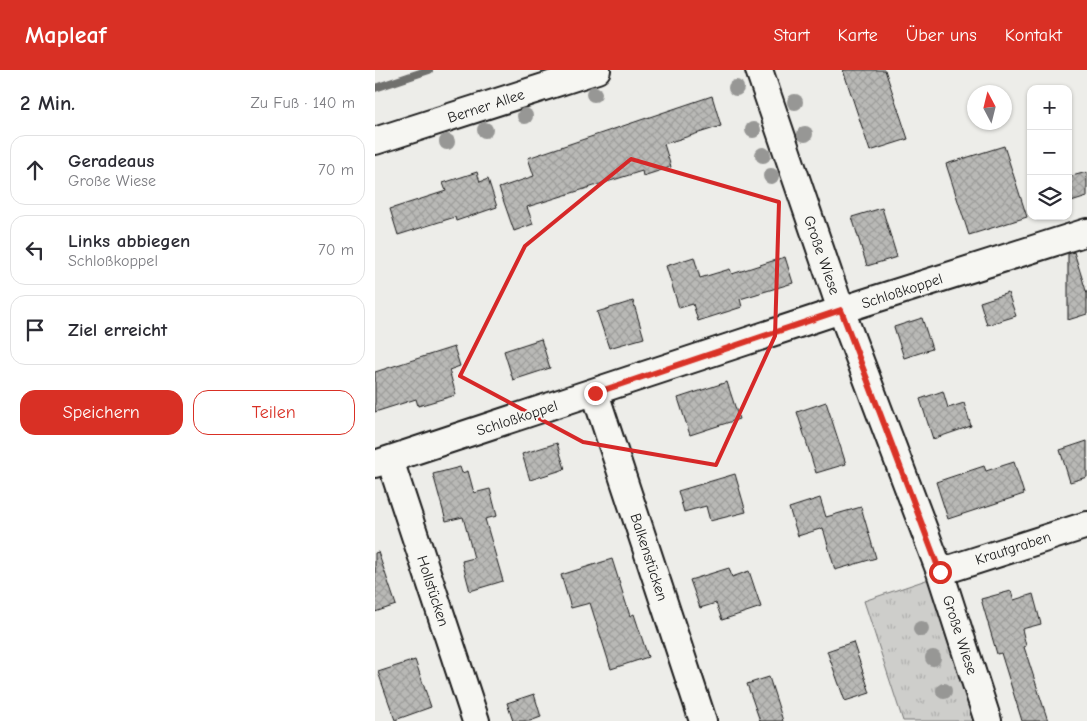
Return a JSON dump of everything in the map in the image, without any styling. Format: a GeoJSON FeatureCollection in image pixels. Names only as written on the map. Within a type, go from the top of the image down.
{"type":"FeatureCollection","features":[{"type":"Feature","properties":{"kind":"street","name":"Berner Allee"},"geometry":{"type":"LineString","coordinates":[[375,141],[597,70]]}},
{"type":"Feature","properties":{"kind":"street","name":"Große Wiese"},"geometry":{"type":"LineString","coordinates":[[759,70],[841,310],[940,572],[988,721]]}},
{"type":"Feature","properties":{"kind":"street","name":"Schloßkoppel"},"geometry":{"type":"LineString","coordinates":[[382,462],[841,310],[1087,232]]}},
{"type":"Feature","properties":{"kind":"street","name":"Balkenstücken"},"geometry":{"type":"LineString","coordinates":[[595,393],[703,721]]}},
{"type":"Feature","properties":{"kind":"street","name":"Hollstücken"},"geometry":{"type":"LineString","coordinates":[[382,462],[476,721]]}},
{"type":"Feature","properties":{"kind":"street","name":"Krautgraben"},"geometry":{"type":"LineString","coordinates":[[940,572],[1087,525]]}},
{"type":"Feature","properties":{"kind":"highlighted area"},"geometry":{"type":"Polygon","coordinates":[[[631,159],[779,202],[775,336],[716,465],[583,442],[460,376],[525,246],[631,159]]]}},
{"type":"Feature","properties":{"kind":"green space"},"geometry":{"type":"Polygon","coordinates":[[[932,578],[977,721],[903,721],[864,601],[932,578]]]}},
{"type":"Feature","properties":{"kind":"building"},"geometry":{"type":"Polygon","coordinates":[[[843,70],[885,70],[908,139],[870,151],[843,70]]]}},
{"type":"Feature","properties":{"kind":"building"},"geometry":{"type":"Polygon","coordinates":[[[712,96],[721,126],[664,144],[671,167],[643,176],[642,171],[527,207],[533,224],[514,231],[499,188],[534,176],[528,158],[712,96]]]}},
{"type":"Feature","properties":{"kind":"building"},"geometry":{"type":"Polygon","coordinates":[[[1004,146],[1027,217],[969,235],[946,164],[1004,146]]]}},
{"type":"Feature","properties":{"kind":"building"},"geometry":{"type":"Polygon","coordinates":[[[477,172],[480,182],[488,179],[497,207],[456,221],[455,217],[398,235],[390,209],[446,191],[443,183],[477,172]]]}},
{"type":"Feature","properties":{"kind":"building"},"geometry":{"type":"Polygon","coordinates":[[[1087,172],[1087,197],[1072,202],[1072,176],[1087,172]]]}},
{"type":"Feature","properties":{"kind":"building"},"geometry":{"type":"Polygon","coordinates":[[[882,208],[897,257],[867,266],[852,217],[882,208]]]}},
{"type":"Feature","properties":{"kind":"building"},"geometry":{"type":"Polygon","coordinates":[[[1074,252],[1087,294],[1087,314],[1068,320],[1068,254],[1074,252]]]}},
{"type":"Feature","properties":{"kind":"building"},"geometry":{"type":"Polygon","coordinates":[[[694,257],[700,278],[730,269],[732,274],[785,257],[793,283],[740,299],[742,307],[698,321],[693,304],[679,308],[666,266],[694,257]]]}},
{"type":"Feature","properties":{"kind":"building"},"geometry":{"type":"Polygon","coordinates":[[[1008,293],[1016,316],[987,325],[980,302],[1008,293]]]}},
{"type":"Feature","properties":{"kind":"building"},"geometry":{"type":"Polygon","coordinates":[[[633,301],[644,338],[609,348],[597,312],[633,301]]]}},
{"type":"Feature","properties":{"kind":"building"},"geometry":{"type":"Polygon","coordinates":[[[922,318],[932,349],[904,358],[894,327],[922,318]]]}},
{"type":"Feature","properties":{"kind":"building"},"geometry":{"type":"Polygon","coordinates":[[[541,339],[550,368],[513,380],[504,351],[541,339]]]}},
{"type":"Feature","properties":{"kind":"building"},"geometry":{"type":"Polygon","coordinates":[[[454,347],[460,366],[449,370],[456,395],[418,406],[416,399],[375,412],[375,372],[454,347]]]}},
{"type":"Feature","properties":{"kind":"building"},"geometry":{"type":"Polygon","coordinates":[[[727,382],[739,419],[690,435],[678,398],[727,382]]]}},
{"type":"Feature","properties":{"kind":"building"},"geometry":{"type":"Polygon","coordinates":[[[943,391],[948,408],[964,403],[971,426],[933,439],[920,399],[943,391]]]}},
{"type":"Feature","properties":{"kind":"building"},"geometry":{"type":"Polygon","coordinates":[[[826,402],[846,464],[816,473],[797,412],[826,402]]]}},
{"type":"Feature","properties":{"kind":"building"},"geometry":{"type":"Polygon","coordinates":[[[1087,441],[1087,477],[1070,482],[1060,450],[1087,441]]]}},
{"type":"Feature","properties":{"kind":"building"},"geometry":{"type":"Polygon","coordinates":[[[557,443],[565,469],[530,480],[522,454],[557,443]]]}},
{"type":"Feature","properties":{"kind":"building"},"geometry":{"type":"Polygon","coordinates":[[[1014,462],[1024,494],[948,519],[936,482],[984,466],[986,471],[1014,462]]]}},
{"type":"Feature","properties":{"kind":"building"},"geometry":{"type":"Polygon","coordinates":[[[460,467],[462,473],[468,471],[474,493],[490,489],[497,516],[485,519],[503,581],[470,591],[462,561],[474,558],[463,517],[446,521],[433,474],[460,467]]]}},
{"type":"Feature","properties":{"kind":"building"},"geometry":{"type":"Polygon","coordinates":[[[735,474],[746,512],[710,521],[706,506],[684,512],[678,491],[735,474]]]}},
{"type":"Feature","properties":{"kind":"building"},"geometry":{"type":"Polygon","coordinates":[[[820,498],[826,517],[861,507],[876,558],[835,570],[823,528],[798,536],[789,508],[820,498]]]}},
{"type":"Feature","properties":{"kind":"building"},"geometry":{"type":"Polygon","coordinates":[[[378,552],[396,605],[375,612],[375,553],[378,552]]]}},
{"type":"Feature","properties":{"kind":"building"},"geometry":{"type":"Polygon","coordinates":[[[612,559],[630,616],[634,614],[648,657],[611,669],[590,603],[571,608],[561,575],[612,559]]]}},
{"type":"Feature","properties":{"kind":"building"},"geometry":{"type":"Polygon","coordinates":[[[729,568],[732,577],[749,571],[761,607],[722,620],[716,603],[700,608],[690,580],[729,568]]]}},
{"type":"Feature","properties":{"kind":"building"},"geometry":{"type":"Polygon","coordinates":[[[1011,591],[1014,600],[1033,594],[1041,624],[1022,629],[1026,646],[1024,647],[1048,721],[1022,721],[1001,653],[997,654],[981,599],[1011,591]]]}},
{"type":"Feature","properties":{"kind":"building"},"geometry":{"type":"Polygon","coordinates":[[[853,642],[870,693],[845,701],[827,651],[853,642]]]}},
{"type":"Feature","properties":{"kind":"building"},"geometry":{"type":"Polygon","coordinates":[[[415,660],[431,707],[395,720],[378,672],[415,660]]]}},
{"type":"Feature","properties":{"kind":"building"},"geometry":{"type":"Polygon","coordinates":[[[769,677],[783,721],[760,721],[747,684],[769,677]]]}},
{"type":"Feature","properties":{"kind":"building"},"geometry":{"type":"Polygon","coordinates":[[[534,694],[541,717],[530,721],[513,721],[507,703],[534,694]]]}},
{"type":"Feature","properties":{"kind":"waterway"},"geometry":{"type":"LineString","coordinates":[[375,88],[429,70]]}},
{"type":"Feature","properties":{"kind":"route"},"geometry":{"type":"LineString","coordinates":[[595,393],[841,310],[940,572]]}}]}
